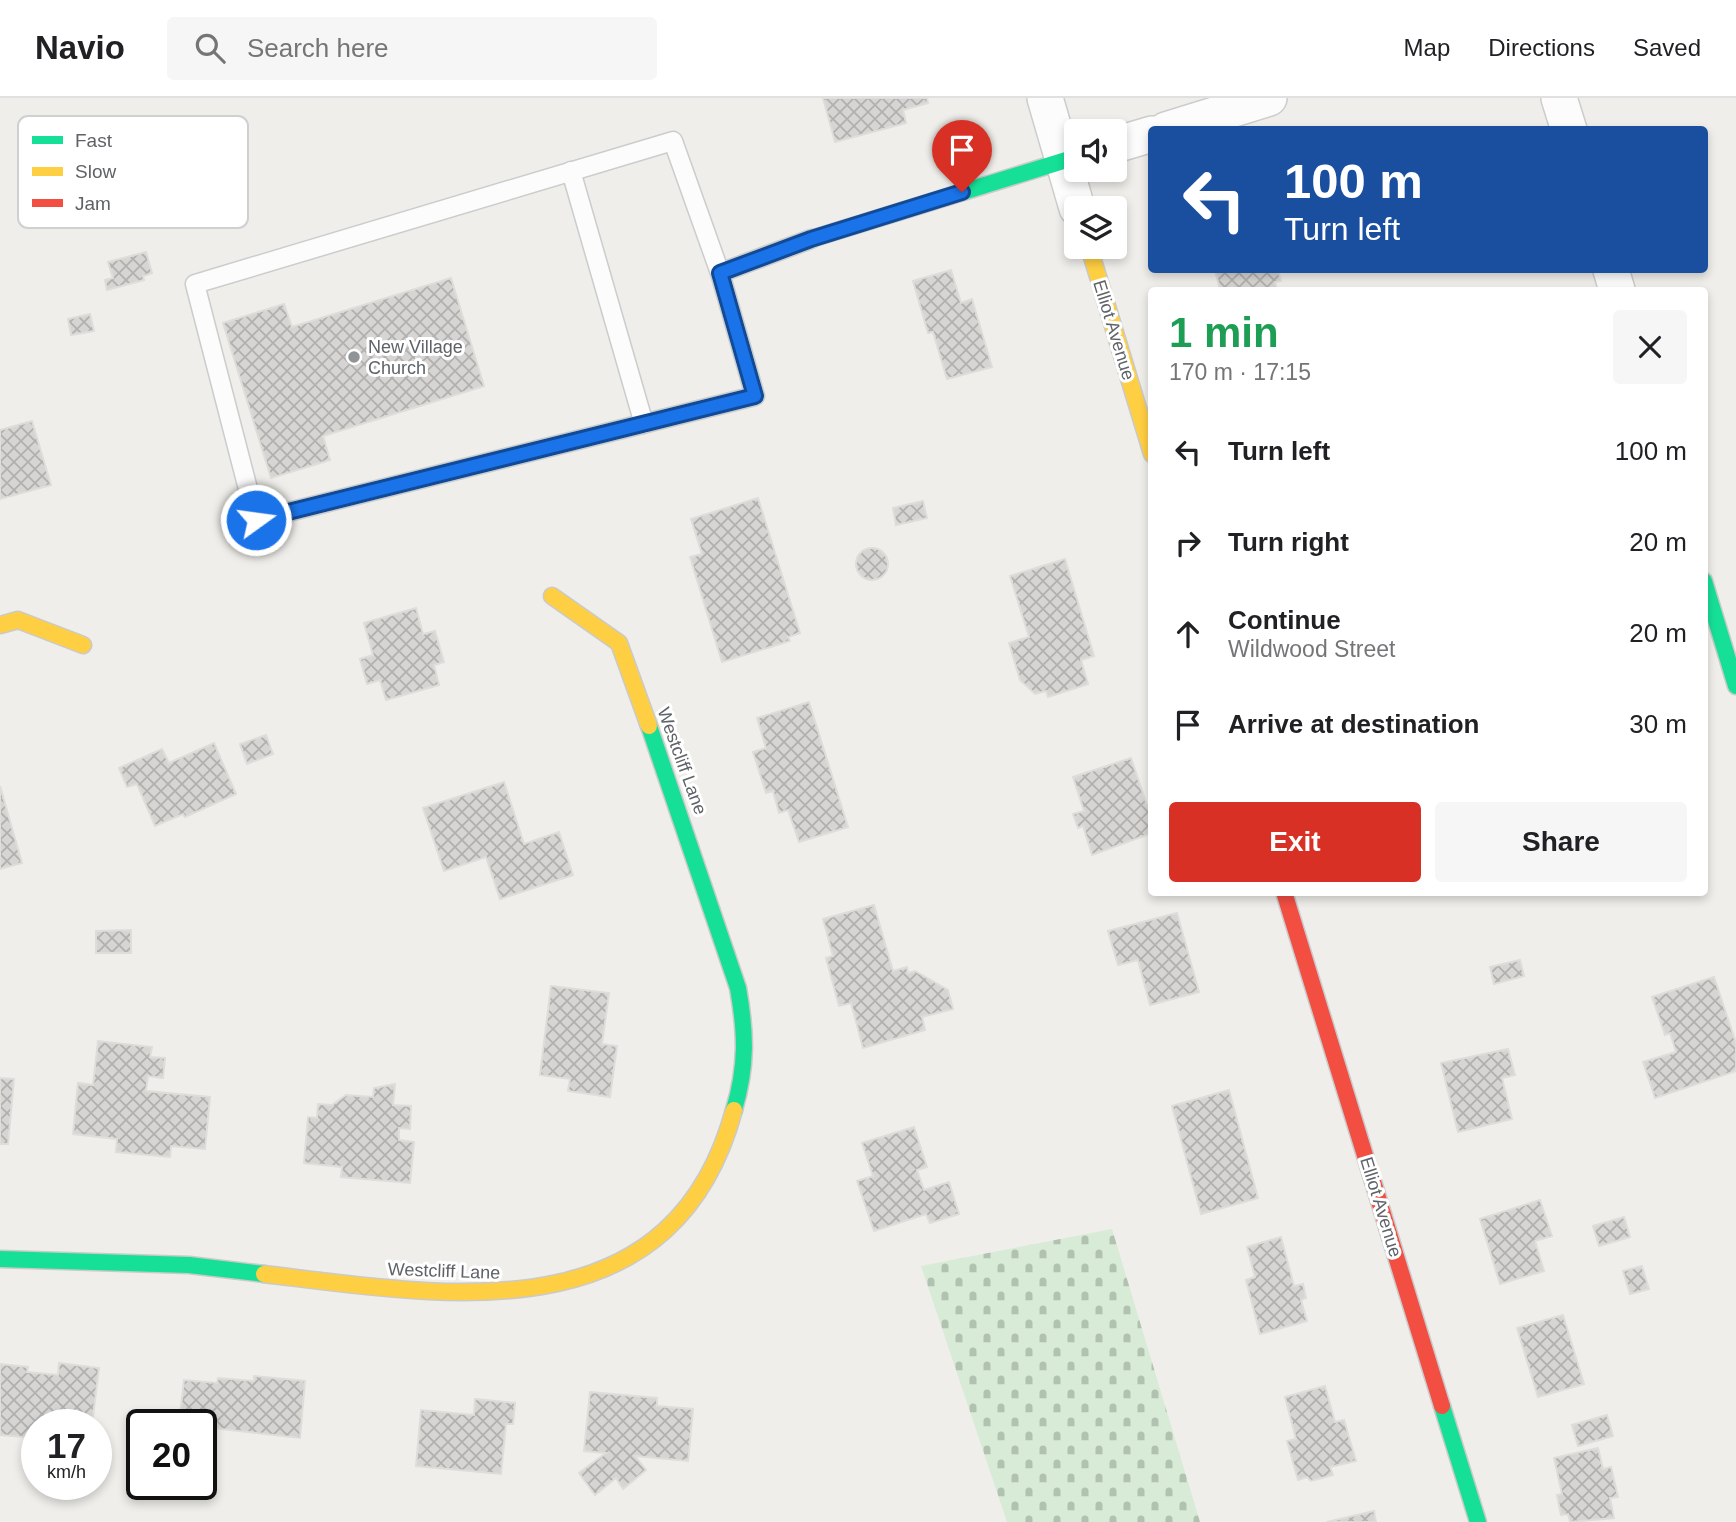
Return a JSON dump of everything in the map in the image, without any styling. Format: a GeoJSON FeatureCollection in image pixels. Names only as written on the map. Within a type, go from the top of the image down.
{"type":"FeatureCollection","features":[{"type":"Feature","properties":{"kind":"street"},"geometry":{"type":"LineString","coordinates":[[1045,98],[1064,144]]}},
{"type":"Feature","properties":{"kind":"street"},"geometry":{"type":"LineString","coordinates":[[1180,126],[1269,98]]}},
{"type":"Feature","properties":{"kind":"street"},"geometry":{"type":"LineString","coordinates":[[1559,98],[1568,126]]}},
{"type":"Feature","properties":{"kind":"street"},"geometry":{"type":"LineString","coordinates":[[1127,141],[1148,135]]}},
{"type":"Feature","properties":{"kind":"street"},"geometry":{"type":"LineString","coordinates":[[811,239],[1064,161]]}},
{"type":"Feature","properties":{"kind":"street","name":"Elliot Avenue"},"geometry":{"type":"LineString","coordinates":[[1093,259],[1148,441]]}},
{"type":"Feature","properties":{"kind":"street"},"geometry":{"type":"LineString","coordinates":[[1708,594],[1736,686]]}},
{"type":"Feature","properties":{"kind":"street","name":"Westcliff Lane"},"geometry":{"type":"LineString","coordinates":[[0,1259],[189,1265],[409,1292],[477,1294],[526,1290],[602,1271],[650,1245],[680,1216],[702,1186],[726,1141],[740,1090],[746,1033],[738,988],[708,893],[619,643],[552,596]]}},
{"type":"Feature","properties":{"kind":"street"},"geometry":{"type":"LineString","coordinates":[[0,625],[18,620],[83,645]]}},
{"type":"Feature","properties":{"kind":"street","name":"Elliot Avenue"},"geometry":{"type":"LineString","coordinates":[[1285,896],[1478,1522]]}},
{"type":"Feature","properties":{"kind":"lane"},"geometry":{"type":"LineString","coordinates":[[673,141],[720,273],[755,396],[256,520],[195,284],[673,141]]}},
{"type":"Feature","properties":{"kind":"lane"},"geometry":{"type":"LineString","coordinates":[[571,171],[644,424]]}},
{"type":"Feature","properties":{"kind":"lane"},"geometry":{"type":"LineString","coordinates":[[720,273],[811,239]]}},
{"type":"Feature","properties":{"kind":"green space"},"geometry":{"type":"Polygon","coordinates":[[[1112,1229],[1200,1522],[1007,1522],[921,1266],[1112,1229]]]}},
{"type":"Feature","properties":{"kind":"building"},"geometry":{"type":"Polygon","coordinates":[[[823,98],[927,98],[928,103],[903,110],[906,123],[835,142],[823,98]]]}},
{"type":"Feature","properties":{"kind":"building"},"geometry":{"type":"Polygon","coordinates":[[[146,252],[152,273],[143,276],[144,280],[107,290],[105,280],[113,278],[108,262],[146,252]]]}},
{"type":"Feature","properties":{"kind":"building"},"geometry":{"type":"Polygon","coordinates":[[[951,270],[961,303],[972,299],[992,367],[947,379],[933,332],[928,333],[913,281],[951,270]]]}},
{"type":"Feature","properties":{"kind":"building"},"geometry":{"type":"Polygon","coordinates":[[[1216,273],[1279,273],[1281,281],[1275,282],[1276,287],[1219,287],[1216,273]]]}},
{"type":"Feature","properties":{"kind":"building","name":"New Village Church"},"geometry":{"type":"Polygon","coordinates":[[[451,278],[484,386],[323,436],[330,460],[271,478],[223,323],[284,304],[292,327],[451,278]]]}},
{"type":"Feature","properties":{"kind":"building"},"geometry":{"type":"Polygon","coordinates":[[[90,314],[94,331],[71,335],[68,319],[90,314]]]}},
{"type":"Feature","properties":{"kind":"building"},"geometry":{"type":"Polygon","coordinates":[[[32,421],[51,485],[0,499],[0,430],[32,421]]]}},
{"type":"Feature","properties":{"kind":"building"},"geometry":{"type":"Polygon","coordinates":[[[758,498],[800,633],[788,637],[790,641],[722,662],[690,557],[702,554],[691,519],[758,498]]]}},
{"type":"Feature","properties":{"kind":"building"},"geometry":{"type":"Polygon","coordinates":[[[923,501],[927,518],[896,525],[893,508],[923,501]]]}},
{"type":"Feature","properties":{"kind":"building"},"geometry":{"type":"Polygon","coordinates":[[[872,548],[883,553],[888,564],[883,575],[872,580],[861,575],[856,564],[861,553],[872,548]]]}},
{"type":"Feature","properties":{"kind":"building"},"geometry":{"type":"Polygon","coordinates":[[[1065,559],[1094,656],[1081,660],[1088,684],[1048,697],[1046,691],[1035,694],[1020,680],[1009,643],[1029,637],[1010,576],[1065,559]]]}},
{"type":"Feature","properties":{"kind":"building"},"geometry":{"type":"Polygon","coordinates":[[[416,608],[423,634],[435,631],[444,662],[434,665],[439,685],[386,700],[380,680],[367,684],[360,659],[373,655],[364,623],[416,608]]]}},
{"type":"Feature","properties":{"kind":"building"},"geometry":{"type":"Polygon","coordinates":[[[809,702],[848,827],[799,842],[788,810],[779,813],[773,791],[766,793],[753,752],[766,748],[757,718],[809,702]]]}},
{"type":"Feature","properties":{"kind":"building"},"geometry":{"type":"Polygon","coordinates":[[[266,735],[273,754],[247,764],[240,744],[266,735]]]}},
{"type":"Feature","properties":{"kind":"building"},"geometry":{"type":"Polygon","coordinates":[[[214,743],[236,794],[185,817],[183,814],[155,826],[137,784],[127,787],[119,768],[162,749],[169,763],[214,743]]]}},
{"type":"Feature","properties":{"kind":"building"},"geometry":{"type":"Polygon","coordinates":[[[1131,758],[1148,808],[1148,834],[1092,855],[1083,826],[1078,828],[1073,814],[1084,811],[1073,777],[1131,758]]]}},
{"type":"Feature","properties":{"kind":"building"},"geometry":{"type":"Polygon","coordinates":[[[504,782],[524,844],[559,832],[573,875],[500,899],[486,857],[444,871],[423,808],[504,782]]]}},
{"type":"Feature","properties":{"kind":"building"},"geometry":{"type":"Polygon","coordinates":[[[0,786],[22,863],[0,869],[0,786]]]}},
{"type":"Feature","properties":{"kind":"building"},"geometry":{"type":"Polygon","coordinates":[[[874,905],[893,971],[907,967],[908,973],[915,971],[948,990],[953,1009],[922,1017],[925,1030],[863,1048],[851,1003],[839,1006],[826,958],[833,956],[823,919],[874,905]]]}},
{"type":"Feature","properties":{"kind":"building"},"geometry":{"type":"Polygon","coordinates":[[[1177,913],[1199,992],[1150,1005],[1138,960],[1118,965],[1108,931],[1177,913]]]}},
{"type":"Feature","properties":{"kind":"building"},"geometry":{"type":"Polygon","coordinates":[[[131,930],[131,953],[96,953],[96,931],[131,930]]]}},
{"type":"Feature","properties":{"kind":"building"},"geometry":{"type":"Polygon","coordinates":[[[1520,960],[1524,976],[1494,984],[1490,967],[1520,960]]]}},
{"type":"Feature","properties":{"kind":"building"},"geometry":{"type":"Polygon","coordinates":[[[1714,977],[1736,1043],[1736,1071],[1655,1098],[1643,1062],[1676,1052],[1670,1033],[1665,1035],[1652,997],[1714,977]]]}},
{"type":"Feature","properties":{"kind":"building"},"geometry":{"type":"Polygon","coordinates":[[[551,986],[609,993],[602,1044],[617,1046],[610,1097],[568,1091],[570,1079],[540,1075],[551,986]]]}},
{"type":"Feature","properties":{"kind":"building"},"geometry":{"type":"Polygon","coordinates":[[[98,1041],[152,1047],[150,1057],[165,1058],[163,1078],[148,1076],[146,1091],[210,1097],[205,1149],[171,1146],[170,1157],[116,1152],[117,1139],[73,1134],[78,1083],[93,1085],[98,1041]]]}},
{"type":"Feature","properties":{"kind":"building"},"geometry":{"type":"Polygon","coordinates":[[[1508,1049],[1515,1075],[1502,1078],[1512,1119],[1458,1132],[1441,1063],[1508,1049]]]}},
{"type":"Feature","properties":{"kind":"building"},"geometry":{"type":"Polygon","coordinates":[[[0,1078],[14,1079],[8,1144],[0,1144],[0,1078]]]}},
{"type":"Feature","properties":{"kind":"building"},"geometry":{"type":"Polygon","coordinates":[[[395,1084],[393,1105],[411,1106],[410,1129],[399,1128],[399,1140],[414,1142],[410,1183],[341,1177],[342,1167],[304,1163],[308,1117],[317,1118],[318,1104],[332,1105],[346,1095],[373,1097],[374,1088],[395,1084]]]}},
{"type":"Feature","properties":{"kind":"building"},"geometry":{"type":"Polygon","coordinates":[[[1229,1090],[1258,1198],[1201,1214],[1172,1106],[1229,1090]]]}},
{"type":"Feature","properties":{"kind":"building"},"geometry":{"type":"Polygon","coordinates":[[[914,1127],[927,1167],[917,1170],[924,1190],[949,1182],[959,1214],[930,1223],[926,1214],[874,1231],[857,1181],[873,1176],[862,1143],[914,1127]]]}},
{"type":"Feature","properties":{"kind":"building"},"geometry":{"type":"Polygon","coordinates":[[[1540,1200],[1552,1236],[1535,1241],[1544,1271],[1500,1284],[1480,1219],[1540,1200]]]}},
{"type":"Feature","properties":{"kind":"building"},"geometry":{"type":"Polygon","coordinates":[[[1624,1217],[1630,1237],[1599,1246],[1593,1226],[1624,1217]]]}},
{"type":"Feature","properties":{"kind":"building"},"geometry":{"type":"Polygon","coordinates":[[[1281,1237],[1294,1286],[1303,1284],[1306,1298],[1301,1300],[1307,1321],[1260,1334],[1246,1280],[1255,1277],[1247,1247],[1281,1237]]]}},
{"type":"Feature","properties":{"kind":"building"},"geometry":{"type":"Polygon","coordinates":[[[1642,1266],[1649,1289],[1630,1294],[1623,1271],[1642,1266]]]}},
{"type":"Feature","properties":{"kind":"building"},"geometry":{"type":"Polygon","coordinates":[[[1563,1315],[1584,1384],[1538,1397],[1517,1328],[1563,1315]]]}},
{"type":"Feature","properties":{"kind":"building"},"geometry":{"type":"Polygon","coordinates":[[[59,1363],[99,1368],[94,1409],[21,1409],[21,1437],[0,1435],[0,1364],[28,1367],[27,1372],[58,1375],[59,1363]]]}},
{"type":"Feature","properties":{"kind":"building"},"geometry":{"type":"Polygon","coordinates":[[[254,1376],[305,1381],[300,1438],[217,1428],[217,1409],[181,1409],[184,1380],[217,1383],[218,1378],[254,1381],[254,1376]]]}},
{"type":"Feature","properties":{"kind":"building"},"geometry":{"type":"Polygon","coordinates":[[[1325,1386],[1335,1422],[1344,1420],[1356,1461],[1330,1467],[1333,1475],[1311,1481],[1307,1477],[1298,1480],[1287,1441],[1296,1439],[1285,1397],[1325,1386]]]}},
{"type":"Feature","properties":{"kind":"building"},"geometry":{"type":"Polygon","coordinates":[[[590,1392],[657,1398],[657,1406],[693,1409],[688,1461],[635,1456],[646,1470],[623,1489],[616,1478],[595,1495],[579,1473],[606,1453],[584,1451],[590,1392]]]}},
{"type":"Feature","properties":{"kind":"building"},"geometry":{"type":"Polygon","coordinates":[[[475,1399],[515,1403],[513,1424],[506,1424],[501,1474],[416,1466],[421,1410],[474,1415],[475,1399]]]}},
{"type":"Feature","properties":{"kind":"building"},"geometry":{"type":"Polygon","coordinates":[[[1607,1415],[1613,1436],[1578,1446],[1572,1425],[1607,1415]]]}},
{"type":"Feature","properties":{"kind":"building"},"geometry":{"type":"Polygon","coordinates":[[[1598,1448],[1603,1469],[1611,1467],[1618,1497],[1610,1498],[1614,1518],[1570,1522],[1568,1514],[1561,1515],[1557,1495],[1562,1494],[1554,1458],[1598,1448]]]}},
{"type":"Feature","properties":{"kind":"building"},"geometry":{"type":"Polygon","coordinates":[[[1374,1511],[1376,1522],[1327,1522],[1374,1511]]]}},
{"type":"Feature","properties":{"kind":"traffic: fast"},"geometry":{"type":"LineString","coordinates":[[811,239],[1064,161]]}},
{"type":"Feature","properties":{"kind":"traffic: fast"},"geometry":{"type":"LineString","coordinates":[[1708,594],[1736,686]]}},
{"type":"Feature","properties":{"kind":"traffic: fast"},"geometry":{"type":"LineString","coordinates":[[649,726],[738,988],[744,1049],[734,1110]]}},
{"type":"Feature","properties":{"kind":"traffic: fast"},"geometry":{"type":"LineString","coordinates":[[0,1259],[189,1265],[264,1274]]}},
{"type":"Feature","properties":{"kind":"traffic: fast"},"geometry":{"type":"LineString","coordinates":[[1442,1406],[1478,1522]]}},
{"type":"Feature","properties":{"kind":"traffic: slow"},"geometry":{"type":"LineString","coordinates":[[1093,259],[1148,441]]}},
{"type":"Feature","properties":{"kind":"traffic: slow"},"geometry":{"type":"LineString","coordinates":[[552,596],[619,643],[649,726]]}},
{"type":"Feature","properties":{"kind":"traffic: slow"},"geometry":{"type":"LineString","coordinates":[[0,625],[18,620],[83,645]]}},
{"type":"Feature","properties":{"kind":"traffic: slow"},"geometry":{"type":"LineString","coordinates":[[264,1274],[405,1290],[476,1292],[544,1286],[606,1268],[660,1235],[703,1183],[734,1110]]}},
{"type":"Feature","properties":{"kind":"traffic: jam"},"geometry":{"type":"LineString","coordinates":[[1285,896],[1442,1406]]}},
{"type":"Feature","properties":{"kind":"place","name":"New Village Church"},"geometry":{"type":"Point","coordinates":[354,357]}},
{"type":"Feature","properties":{"kind":"route"},"geometry":{"type":"LineString","coordinates":[[256,520],[755,396],[720,273],[811,239],[962,192]]}}]}
